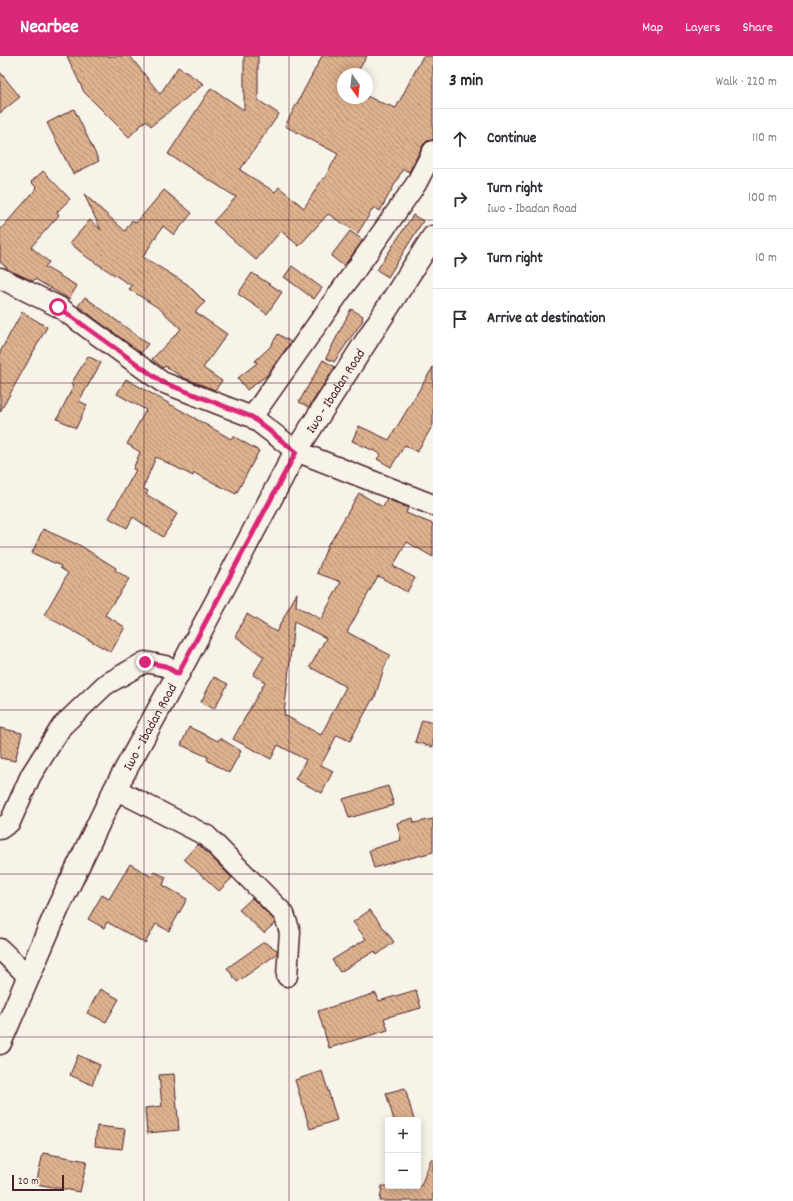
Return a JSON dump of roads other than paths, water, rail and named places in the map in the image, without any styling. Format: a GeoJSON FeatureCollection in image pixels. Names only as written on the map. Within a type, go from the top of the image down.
{"type":"FeatureCollection","features":[{"type":"Feature","properties":{"kind":"main road","name":"Iwo - Ibadan Road"},"geometry":{"type":"LineString","coordinates":[[0,1043],[58,908],[114,789],[178,674],[296,452],[433,237]]}},
{"type":"Feature","properties":{"kind":"street"},"geometry":{"type":"LineString","coordinates":[[252,417],[416,184],[433,151]]}},
{"type":"Feature","properties":{"kind":"street"},"geometry":{"type":"LineString","coordinates":[[0,278],[58,307],[162,382],[252,417],[296,452],[433,505]]}},
{"type":"Feature","properties":{"kind":"street"},"geometry":{"type":"LineString","coordinates":[[0,829],[10,822],[31,775],[62,726],[105,685],[145,662],[165,666],[178,674]]}},
{"type":"Feature","properties":{"kind":"street"},"geometry":{"type":"LineString","coordinates":[[114,789],[207,836],[284,914],[290,932],[287,976]]}},
{"type":"Feature","properties":{"kind":"street"},"geometry":{"type":"LineString","coordinates":[[0,949],[28,977]]}}]}
